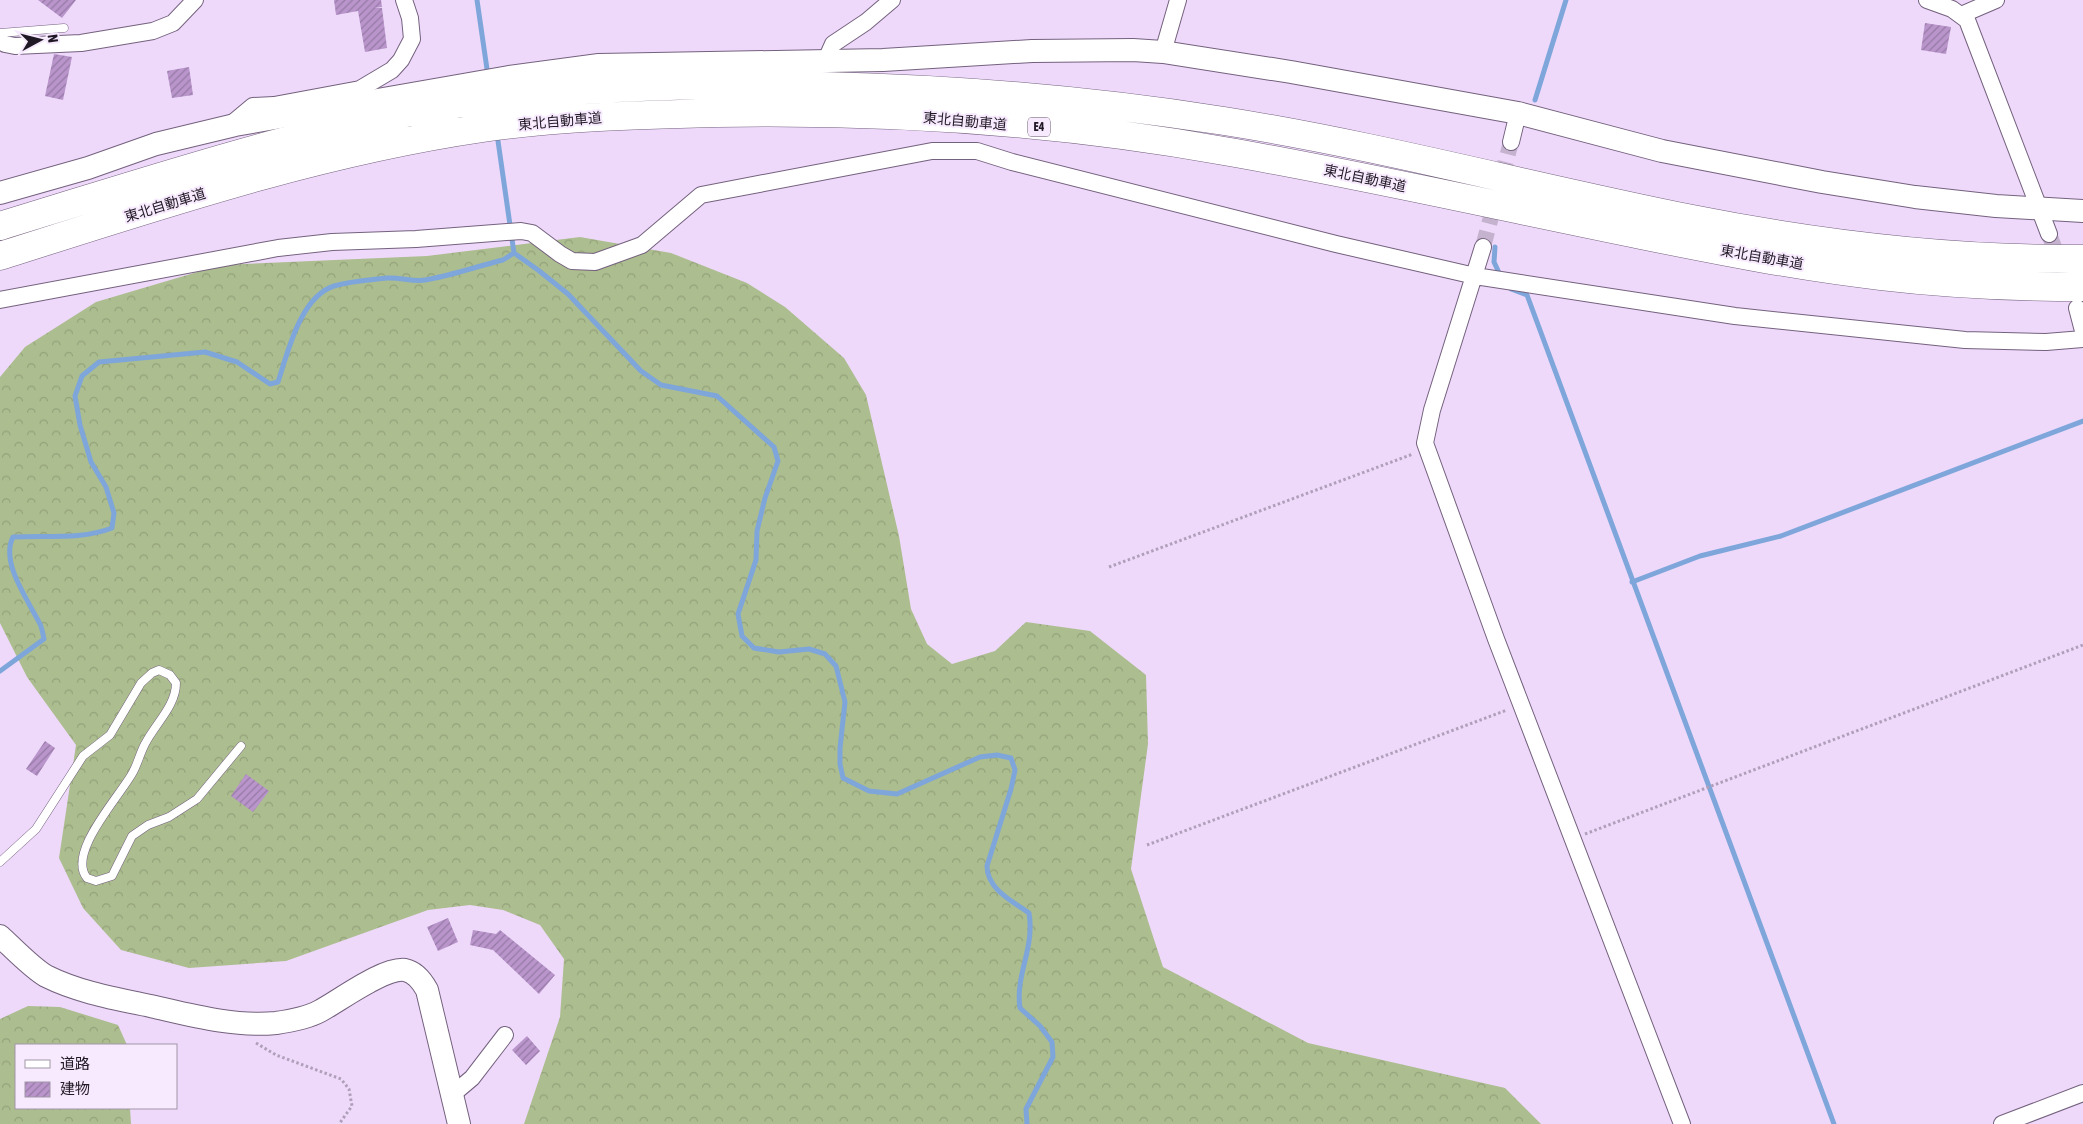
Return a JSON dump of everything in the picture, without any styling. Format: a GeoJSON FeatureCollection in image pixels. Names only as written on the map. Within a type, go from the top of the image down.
{"type":"FeatureCollection","features":[{"type":"Feature","properties":{"kind":"highway","name":"東北自動車道"},"geometry":{"type":"LineString","coordinates":[[0,226],[129,186],[313,134],[409,114],[480,101],[566,92],[672,85],[761,84],[976,92],[1150,111],[1225,121],[1329,141],[1696,220],[1785,235],[1885,248],[1969,255],[2083,259]]}},
{"type":"Feature","properties":{"kind":"highway","name":"東北自動車道"},"geometry":{"type":"LineString","coordinates":[[0,256],[247,180],[415,140],[482,128],[570,119],[759,113],[892,115],[1138,137],[1325,170],[1685,244],[1782,261],[1881,276],[1978,284],[2080,297]]}},
{"type":"Feature","properties":{"kind":"street"},"geometry":{"type":"LineString","coordinates":[[0,40],[4,44],[15,46],[81,42],[153,31],[173,23],[195,0]]}},
{"type":"Feature","properties":{"kind":"street"},"geometry":{"type":"LineString","coordinates":[[227,127],[253,106],[360,89],[392,70],[401,60],[412,39],[410,18],[404,0]]}},
{"type":"Feature","properties":{"kind":"street"},"geometry":{"type":"LineString","coordinates":[[825,62],[832,44],[866,22],[892,0]]}},
{"type":"Feature","properties":{"kind":"street"},"geometry":{"type":"LineString","coordinates":[[1163,52],[1178,0]]}},
{"type":"Feature","properties":{"kind":"street"},"geometry":{"type":"LineString","coordinates":[[1927,0],[1952,9],[1968,20],[2049,234]]}},
{"type":"Feature","properties":{"kind":"street"},"geometry":{"type":"LineString","coordinates":[[1961,15],[1996,0]]}},
{"type":"Feature","properties":{"kind":"street"},"geometry":{"type":"LineString","coordinates":[[0,193],[79,170],[156,144],[227,127],[509,77],[599,64],[825,62],[1032,51],[1163,52],[1291,72],[1518,113],[1662,151],[1822,182],[1915,197],[1996,206],[2083,211]]}},
{"type":"Feature","properties":{"kind":"street"},"geometry":{"type":"LineString","coordinates":[[1511,142],[1518,113]]}},
{"type":"Feature","properties":{"kind":"street"},"geometry":{"type":"LineString","coordinates":[[0,300],[278,248],[332,242],[416,239],[521,231],[532,233],[572,261],[595,262],[642,245],[701,195],[932,150],[977,152],[1336,244],[1474,276],[1736,316],[1965,340],[2046,342],[2083,340]]}},
{"type":"Feature","properties":{"kind":"street"},"geometry":{"type":"LineString","coordinates":[[1483,247],[1432,410],[1425,444],[1682,1124]]}},
{"type":"Feature","properties":{"kind":"street"},"geometry":{"type":"LineString","coordinates":[[2080,297],[2083,331]]}},
{"type":"Feature","properties":{"kind":"street"},"geometry":{"type":"LineString","coordinates":[[0,936],[44,975],[87,993],[212,1020],[274,1023],[294,1020],[319,1012],[371,981],[396,971],[404,970],[412,973],[427,990],[459,1124]]}},
{"type":"Feature","properties":{"kind":"street"},"geometry":{"type":"LineString","coordinates":[[453,1094],[472,1078],[505,1035]]}},
{"type":"Feature","properties":{"kind":"street"},"geometry":{"type":"LineString","coordinates":[[2002,1124],[2083,1094]]}},
{"type":"Feature","properties":{"kind":"lane"},"geometry":{"type":"LineString","coordinates":[[0,33],[64,28]]}},
{"type":"Feature","properties":{"kind":"lane"},"geometry":{"type":"LineString","coordinates":[[0,862],[36,829],[83,756],[110,735],[137,688],[152,673],[159,670],[170,675],[176,683],[174,698],[145,744],[133,772],[87,842],[82,858],[82,867],[87,878],[96,881],[112,876],[132,836],[148,825],[169,817],[196,799],[241,746]]}},
{"type":"Feature","properties":{"kind":"path"},"geometry":{"type":"LineString","coordinates":[[1109,567],[1427,449]]}},
{"type":"Feature","properties":{"kind":"path"},"geometry":{"type":"LineString","coordinates":[[1573,838],[2083,645]]}},
{"type":"Feature","properties":{"kind":"path"},"geometry":{"type":"LineString","coordinates":[[1147,845],[1522,704]]}},
{"type":"Feature","properties":{"kind":"path"},"geometry":{"type":"LineString","coordinates":[[252,1041],[276,1054],[341,1080],[349,1088],[352,1106],[339,1124]]}},
{"type":"Feature","properties":{"kind":"green space"},"geometry":{"type":"Polygon","coordinates":[[[580,237],[671,253],[747,283],[785,307],[844,358],[866,395],[899,536],[911,609],[927,644],[952,664],[995,651],[1026,622],[1090,631],[1146,675],[1148,744],[1131,869],[1163,967],[1308,1043],[1505,1088],[1541,1124],[524,1124],[560,1017],[564,959],[540,925],[503,910],[470,905],[428,910],[286,961],[189,968],[121,950],[83,908],[59,858],[76,745],[27,677],[0,623],[0,377],[25,347],[96,302],[221,265],[427,256],[580,237]]]}},
{"type":"Feature","properties":{"kind":"green space"},"geometry":{"type":"Polygon","coordinates":[[[28,1006],[60,1007],[118,1025],[127,1044],[15,1044],[15,1109],[130,1109],[131,1124],[0,1124],[0,1019],[28,1006]]]}},
{"type":"Feature","properties":{"kind":"building"},"geometry":{"type":"Polygon","coordinates":[[[38,0],[76,0],[62,18],[38,0]]]}},
{"type":"Feature","properties":{"kind":"building"},"geometry":{"type":"Polygon","coordinates":[[[334,0],[381,0],[382,7],[374,8],[382,8],[387,48],[365,52],[358,11],[336,15],[334,0]]]}},
{"type":"Feature","properties":{"kind":"building"},"geometry":{"type":"Polygon","coordinates":[[[1925,23],[1951,27],[1946,54],[1921,50],[1925,23]]]}},
{"type":"Feature","properties":{"kind":"building"},"geometry":{"type":"Polygon","coordinates":[[[54,54],[72,57],[63,100],[45,96],[54,54]]]}},
{"type":"Feature","properties":{"kind":"building"},"geometry":{"type":"Polygon","coordinates":[[[189,67],[193,95],[172,98],[167,71],[189,67]]]}},
{"type":"Feature","properties":{"kind":"building"},"geometry":{"type":"Polygon","coordinates":[[[45,741],[55,748],[37,776],[26,769],[45,741]]]}},
{"type":"Feature","properties":{"kind":"building"},"geometry":{"type":"Polygon","coordinates":[[[246,774],[269,791],[253,812],[231,796],[246,774]]]}},
{"type":"Feature","properties":{"kind":"building"},"geometry":{"type":"Polygon","coordinates":[[[448,918],[458,942],[438,951],[427,927],[448,918]]]}},
{"type":"Feature","properties":{"kind":"building"},"geometry":{"type":"Polygon","coordinates":[[[473,930],[496,934],[500,930],[555,975],[539,994],[493,950],[470,945],[473,930]]]}},
{"type":"Feature","properties":{"kind":"building"},"geometry":{"type":"Polygon","coordinates":[[[527,1036],[540,1051],[526,1065],[512,1050],[527,1036]]]}},
{"type":"Feature","properties":{"kind":"waterway"},"geometry":{"type":"LineString","coordinates":[[477,0],[488,76]]}},
{"type":"Feature","properties":{"kind":"waterway"},"geometry":{"type":"LineString","coordinates":[[1535,100],[1566,0]]}},
{"type":"Feature","properties":{"kind":"waterway"},"geometry":{"type":"LineString","coordinates":[[497,134],[514,253],[568,294],[641,371],[661,385],[717,396],[774,447],[778,461],[765,498],[757,531],[756,560],[738,614],[742,636],[754,648],[779,652],[809,649],[825,654],[836,666],[845,702],[840,748],[840,764],[843,778],[869,791],[897,794],[980,757],[997,755],[1011,758],[1015,770],[987,866],[988,874],[991,881],[1002,894],[1029,913],[1029,938],[1020,984],[1020,1008],[1040,1026],[1052,1042],[1053,1057],[1026,1109],[1027,1124]]}},
{"type":"Feature","properties":{"kind":"waterway"},"geometry":{"type":"LineString","coordinates":[[1495,247],[1494,262],[1501,277]]}},
{"type":"Feature","properties":{"kind":"waterway"},"geometry":{"type":"LineString","coordinates":[[0,671],[44,639],[40,624],[17,581],[13,569],[10,558],[10,547],[13,537],[76,536],[112,528],[114,513],[106,487],[91,462],[80,425],[75,396],[82,376],[99,362],[205,352],[237,362],[270,384],[278,382],[297,327],[312,301],[322,292],[334,286],[361,281],[387,278],[411,280],[435,278],[503,260],[514,253]]}},
{"type":"Feature","properties":{"kind":"waterway"},"geometry":{"type":"LineString","coordinates":[[1511,289],[1527,295],[1834,1124]]}},
{"type":"Feature","properties":{"kind":"waterway"},"geometry":{"type":"LineString","coordinates":[[1632,582],[1700,556],[1781,536],[2083,421]]}},
{"type":"Feature","properties":{"kind":"tunnel"},"geometry":{"type":"LineString","coordinates":[[1483,247],[1511,142]]}},
{"type":"Feature","properties":{"kind":"tunnel"},"geometry":{"type":"LineString","coordinates":[[2049,234],[2072,294]]}}]}
